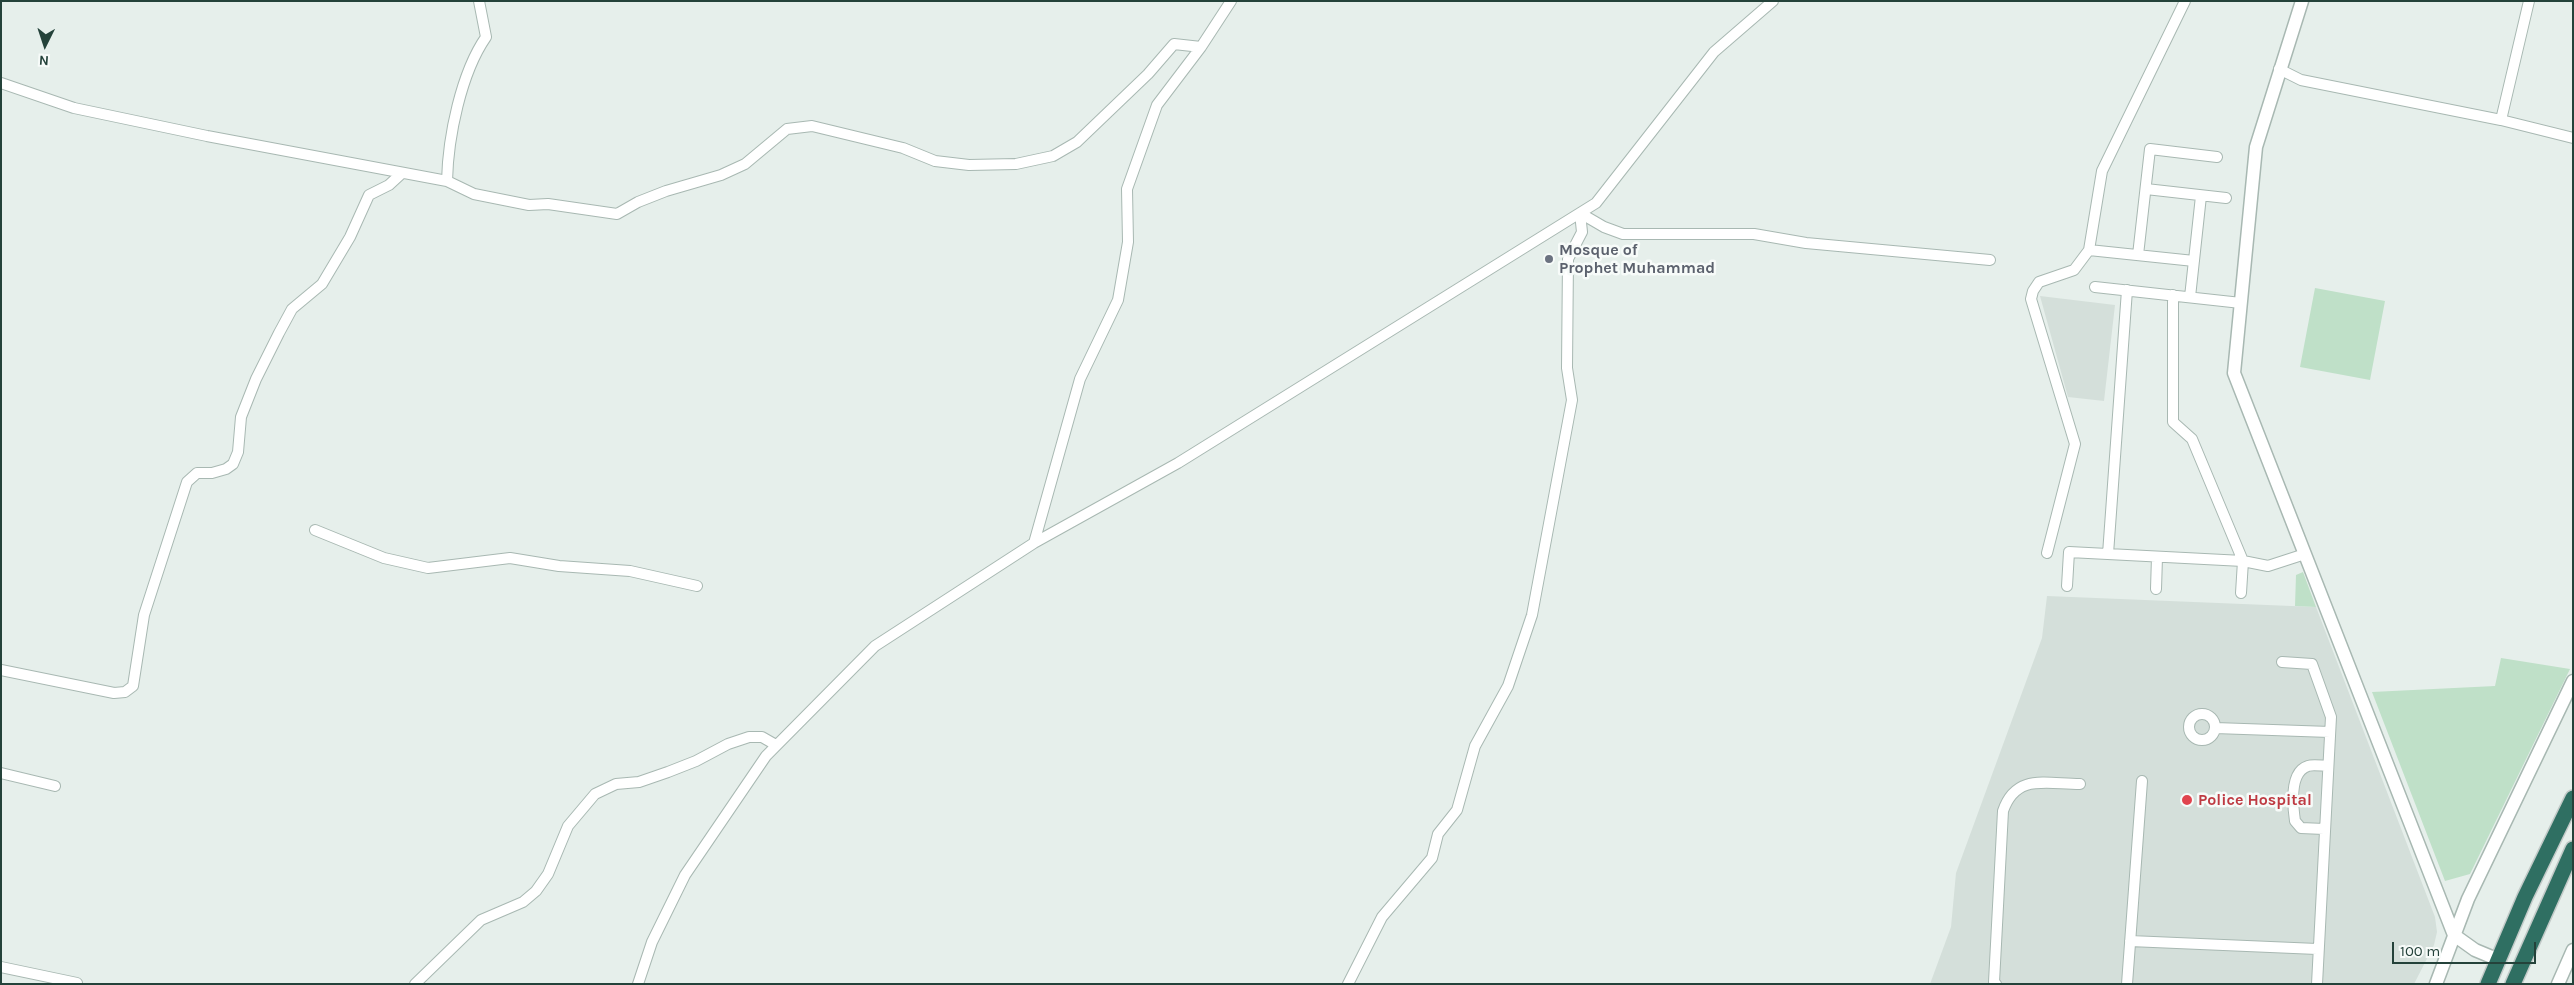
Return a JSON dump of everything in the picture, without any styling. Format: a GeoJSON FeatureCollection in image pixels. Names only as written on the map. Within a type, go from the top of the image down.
{"type":"FeatureCollection","features":[{"type":"Feature","properties":{"kind":"highway"},"geometry":{"type":"LineString","coordinates":[[2488,984],[2525,896],[2573,798]]}},
{"type":"Feature","properties":{"kind":"highway"},"geometry":{"type":"LineString","coordinates":[[2514,984],[2573,849]]}},
{"type":"Feature","properties":{"kind":"street"},"geometry":{"type":"LineString","coordinates":[[447,181],[448,156],[464,83],[474,54],[486,37],[479,1]]}},
{"type":"Feature","properties":{"kind":"street"},"geometry":{"type":"LineString","coordinates":[[1034,543],[1080,378],[1118,300],[1128,242],[1126,189],[1156,105],[1201,47],[1231,1]]}},
{"type":"Feature","properties":{"kind":"street"},"geometry":{"type":"LineString","coordinates":[[638,984],[652,942],[685,875],[766,756],[875,646],[1034,543],[1178,463],[1596,204],[1714,52],[1773,1]]}},
{"type":"Feature","properties":{"kind":"street"},"geometry":{"type":"LineString","coordinates":[[2046,553],[2075,444],[2031,299],[2033,290],[2039,282],[2074,270],[2089,250],[2102,172],[2185,1]]}},
{"type":"Feature","properties":{"kind":"street"},"geometry":{"type":"LineString","coordinates":[[2302,1],[2279,69],[2256,147],[2234,373],[2454,935],[2475,950],[2499,960]]}},
{"type":"Feature","properties":{"kind":"street"},"geometry":{"type":"LineString","coordinates":[[2501,120],[2529,1]]}},
{"type":"Feature","properties":{"kind":"street"},"geometry":{"type":"LineString","coordinates":[[1,83],[74,108],[447,181],[474,194],[492,198],[529,205],[548,204],[617,214],[638,202],[666,191],[721,176],[745,164],[787,129],[812,126],[894,146],[935,161],[969,165],[1016,164],[1053,156],[1077,142],[1148,74],[1174,44],[1201,47]]}},
{"type":"Feature","properties":{"kind":"street"},"geometry":{"type":"LineString","coordinates":[[2279,69],[2301,80],[2501,120],[2573,138]]}},
{"type":"Feature","properties":{"kind":"street"},"geometry":{"type":"LineString","coordinates":[[2138,255],[2150,149],[2217,157]]}},
{"type":"Feature","properties":{"kind":"street"},"geometry":{"type":"LineString","coordinates":[[1,670],[114,693],[124,692],[133,686],[144,615],[188,482],[198,473],[212,473],[226,469],[232,464],[238,452],[241,417],[256,380],[292,309],[322,284],[350,237],[369,194],[389,185],[402,173]]}},
{"type":"Feature","properties":{"kind":"street"},"geometry":{"type":"LineString","coordinates":[[2146,189],[2226,198]]}},
{"type":"Feature","properties":{"kind":"street"},"geometry":{"type":"LineString","coordinates":[[2190,297],[2201,196]]}},
{"type":"Feature","properties":{"kind":"street"},"geometry":{"type":"LineString","coordinates":[[1580,213],[1604,227],[1623,234],[1754,234],[1806,243],[1990,260]]}},
{"type":"Feature","properties":{"kind":"street"},"geometry":{"type":"LineString","coordinates":[[1348,984],[1382,917],[1432,858],[1438,834],[1458,810],[1474,746],[1508,686],[1532,615],[1572,400],[1567,368],[1568,259],[1582,232],[1580,213]]}},
{"type":"Feature","properties":{"kind":"street"},"geometry":{"type":"LineString","coordinates":[[2089,250],[2194,262]]}},
{"type":"Feature","properties":{"kind":"street"},"geometry":{"type":"LineString","coordinates":[[2095,287],[2241,303]]}},
{"type":"Feature","properties":{"kind":"street"},"geometry":{"type":"LineString","coordinates":[[2108,554],[2128,290]]}},
{"type":"Feature","properties":{"kind":"street"},"geometry":{"type":"LineString","coordinates":[[2173,295],[2173,422],[2192,439],[2243,561],[2241,593]]}},
{"type":"Feature","properties":{"kind":"street"},"geometry":{"type":"LineString","coordinates":[[315,530],[384,558],[428,568],[510,558],[559,566],[630,571],[697,586]]}},
{"type":"Feature","properties":{"kind":"street"},"geometry":{"type":"LineString","coordinates":[[2067,586],[2069,552],[2243,561],[2268,566],[2305,554]]}},
{"type":"Feature","properties":{"kind":"street"},"geometry":{"type":"LineString","coordinates":[[2156,589],[2158,557]]}},
{"type":"Feature","properties":{"kind":"street"},"geometry":{"type":"LineString","coordinates":[[2282,662],[2312,664],[2331,717],[2317,949],[2317,984]]}},
{"type":"Feature","properties":{"kind":"street"},"geometry":{"type":"LineString","coordinates":[[2436,984],[2468,899],[2573,681]]}},
{"type":"Feature","properties":{"kind":"street"},"geometry":{"type":"LineString","coordinates":[[2215,728],[2330,732]]}},
{"type":"Feature","properties":{"kind":"street"},"geometry":{"type":"LineString","coordinates":[[415,984],[481,920],[523,902],[536,891],[548,874],[568,826],[595,794],[616,784],[639,782],[696,762],[728,744],[749,737],[762,737],[776,745]]}},
{"type":"Feature","properties":{"kind":"street"},"geometry":{"type":"LineString","coordinates":[[2324,829],[2301,828],[2295,821],[2294,784],[2300,772],[2308,766],[2328,766]]}},
{"type":"Feature","properties":{"kind":"street"},"geometry":{"type":"LineString","coordinates":[[1,773],[55,786]]}},
{"type":"Feature","properties":{"kind":"street"},"geometry":{"type":"LineString","coordinates":[[2127,984],[2142,781]]}},
{"type":"Feature","properties":{"kind":"street"},"geometry":{"type":"LineString","coordinates":[[1996,984],[1994,982],[2003,811],[2008,797],[2018,787],[2034,783],[2080,784]]}},
{"type":"Feature","properties":{"kind":"street"},"geometry":{"type":"LineString","coordinates":[[2130,941],[2317,949]]}},
{"type":"Feature","properties":{"kind":"street"},"geometry":{"type":"LineString","coordinates":[[2558,984],[2573,950]]}},
{"type":"Feature","properties":{"kind":"street"},"geometry":{"type":"LineString","coordinates":[[1,967],[77,983]]}},
{"type":"Feature","properties":{"kind":"shaded area"},"geometry":{"type":"Polygon","coordinates":[[[2040,296],[2115,305],[2104,401],[2068,397],[2040,296]]]}},
{"type":"Feature","properties":{"kind":"shaded area","name":"Police Hospital"},"geometry":{"type":"Polygon","coordinates":[[[2047,596],[2316,607],[2435,917],[2437,932],[2434,945],[2414,984],[1930,984],[1951,927],[1956,873],[2042,638],[2047,596]]]}},
{"type":"Feature","properties":{"kind":"green space"},"geometry":{"type":"Polygon","coordinates":[[[2315,288],[2385,301],[2370,380],[2300,367],[2315,288]]]}},
{"type":"Feature","properties":{"kind":"green space"},"geometry":{"type":"Polygon","coordinates":[[[2303,572],[2316,607],[2295,606],[2296,575],[2303,572]]]}},
{"type":"Feature","properties":{"kind":"green space"},"geometry":{"type":"Polygon","coordinates":[[[2501,658],[2570,669],[2470,874],[2445,881],[2372,692],[2495,686],[2501,658]]]}},
{"type":"Feature","properties":{"kind":"place","name":"Mosque of Prophet Muhammad"},"geometry":{"type":"Point","coordinates":[1549,259]}},
{"type":"Feature","properties":{"kind":"place","name":"Police Hospital"},"geometry":{"type":"Point","coordinates":[2187,800]}}]}
